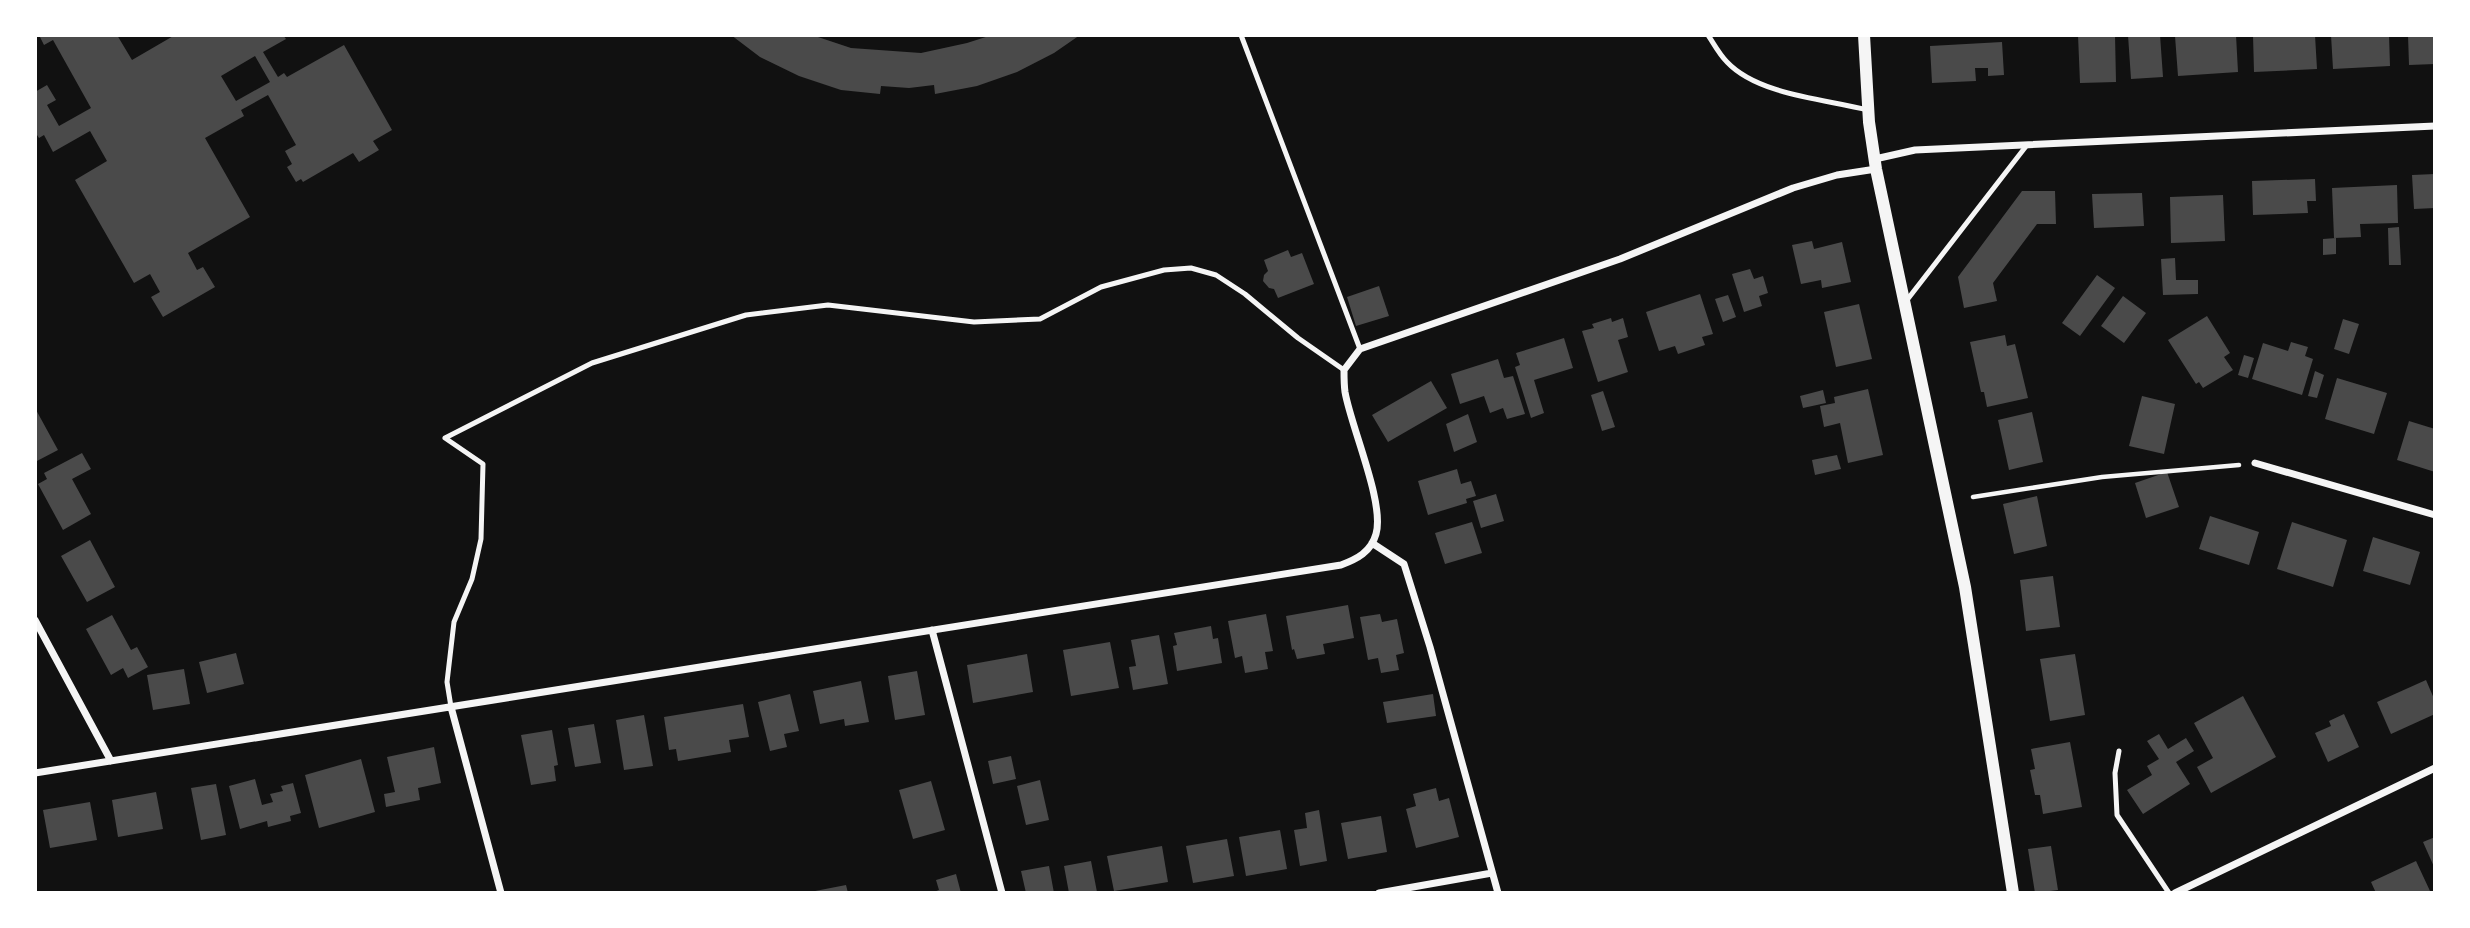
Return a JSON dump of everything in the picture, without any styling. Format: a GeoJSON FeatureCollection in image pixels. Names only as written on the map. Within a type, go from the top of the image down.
{"type":"FeatureCollection","features":[{"type":"Feature","properties":{"kind":"street"},"geometry":{"type":"LineString","coordinates":[[1864,35],[1868,110],[1876,164],[1965,587],[2013,893]]}},
{"type":"Feature","properties":{"kind":"street"},"geometry":{"type":"LineString","coordinates":[[35,773],[1341,565],[1359,559],[1373,543],[1377,531],[1377,507],[1345,391],[1344,370],[1360,349],[1620,259],[1793,188],[1915,150],[2435,126]]}},
{"type":"Feature","properties":{"kind":"street"},"geometry":{"type":"LineString","coordinates":[[2255,463],[2435,514]]}},
{"type":"Feature","properties":{"kind":"street"},"geometry":{"type":"LineString","coordinates":[[1373,543],[1404,564],[1498,893]]}},
{"type":"Feature","properties":{"kind":"street"},"geometry":{"type":"LineString","coordinates":[[35,620],[111,761]]}},
{"type":"Feature","properties":{"kind":"street"},"geometry":{"type":"LineString","coordinates":[[932,630],[1002,893]]}},
{"type":"Feature","properties":{"kind":"street"},"geometry":{"type":"LineString","coordinates":[[451,706],[501,893]]}},
{"type":"Feature","properties":{"kind":"street"},"geometry":{"type":"LineString","coordinates":[[2175,893],[2435,768]]}},
{"type":"Feature","properties":{"kind":"street"},"geometry":{"type":"LineString","coordinates":[[1379,893],[1492,873]]}},
{"type":"Feature","properties":{"kind":"lane"},"geometry":{"type":"LineString","coordinates":[[1241,35],[1360,349]]}},
{"type":"Feature","properties":{"kind":"lane"},"geometry":{"type":"LineString","coordinates":[[1708,35],[1727,62],[1751,79],[1784,93],[1868,110]]}},
{"type":"Feature","properties":{"kind":"lane"},"geometry":{"type":"LineString","coordinates":[[1906,302],[2027,145]]}},
{"type":"Feature","properties":{"kind":"lane"},"geometry":{"type":"LineString","coordinates":[[451,706],[447,682],[454,622],[472,579],[481,539],[483,464],[445,438],[592,363],[746,315],[828,304],[974,322],[1040,319],[1101,287],[1164,271],[1191,268],[1216,275],[1245,294],[1298,338],[1344,370]]}},
{"type":"Feature","properties":{"kind":"lane"},"geometry":{"type":"LineString","coordinates":[[2119,751],[2115,773],[2117,815],[2169,893]]}},
{"type":"Feature","properties":{"kind":"path"},"geometry":{"type":"LineString","coordinates":[[1973,498],[2102,477],[2255,463]]}},
{"type":"Feature","properties":{"kind":"building"},"geometry":{"type":"Polygon","coordinates":[[[39,35],[117,35],[132,60],[175,35],[283,35],[286,39],[263,52],[278,77],[284,73],[287,77],[344,45],[392,130],[373,141],[379,150],[359,162],[353,153],[303,182],[301,179],[296,182],[287,167],[292,164],[285,151],[296,145],[268,95],[241,110],[244,116],[205,138],[250,217],[188,253],[197,270],[203,267],[215,287],[163,317],[151,297],[160,292],[150,274],[134,283],[75,180],[107,161],[90,131],[53,152],[44,135],[39,138],[35,132],[35,92],[47,85],[56,100],[47,105],[59,126],[91,108],[53,40],[44,45],[39,35]],[[255,56],[221,76],[236,101],[270,82],[255,56]]]}},
{"type":"Feature","properties":{"kind":"building"},"geometry":{"type":"Polygon","coordinates":[[[731,35],[812,35],[851,48],[921,53],[992,35],[1080,35],[1054,53],[1017,72],[977,86],[935,94],[934,85],[909,88],[881,86],[880,94],[841,90],[799,76],[760,57],[731,35]]]}},
{"type":"Feature","properties":{"kind":"building"},"geometry":{"type":"Polygon","coordinates":[[[2078,35],[2115,35],[2116,82],[2080,83],[2078,35]]]}},
{"type":"Feature","properties":{"kind":"building"},"geometry":{"type":"Polygon","coordinates":[[[2128,35],[2160,35],[2163,77],[2131,79],[2128,35]]]}},
{"type":"Feature","properties":{"kind":"building"},"geometry":{"type":"Polygon","coordinates":[[[2236,35],[2238,72],[2178,76],[2175,36],[2236,35]]]}},
{"type":"Feature","properties":{"kind":"building"},"geometry":{"type":"Polygon","coordinates":[[[2253,35],[2315,35],[2317,69],[2254,72],[2253,35]]]}},
{"type":"Feature","properties":{"kind":"building"},"geometry":{"type":"Polygon","coordinates":[[[2331,35],[2389,35],[2390,66],[2333,69],[2331,35]]]}},
{"type":"Feature","properties":{"kind":"building"},"geometry":{"type":"Polygon","coordinates":[[[2408,35],[2435,35],[2435,64],[2409,65],[2408,35]]]}},
{"type":"Feature","properties":{"kind":"building"},"geometry":{"type":"Polygon","coordinates":[[[2002,42],[2004,75],[1988,76],[1988,68],[1975,68],[1976,81],[1932,83],[1930,46],[2002,42]]]}},
{"type":"Feature","properties":{"kind":"building"},"geometry":{"type":"Polygon","coordinates":[[[2435,174],[2435,208],[2414,209],[2412,175],[2435,174]]]}},
{"type":"Feature","properties":{"kind":"building"},"geometry":{"type":"Polygon","coordinates":[[[2315,179],[2316,201],[2307,201],[2308,213],[2253,215],[2252,181],[2315,179]]]}},
{"type":"Feature","properties":{"kind":"building"},"geometry":{"type":"Polygon","coordinates":[[[2397,185],[2398,223],[2360,224],[2361,237],[2334,238],[2332,188],[2397,185]]]}},
{"type":"Feature","properties":{"kind":"building"},"geometry":{"type":"Polygon","coordinates":[[[2022,191],[2055,191],[2056,224],[2037,224],[1993,283],[1997,301],[1964,308],[1958,277],[2022,191]]]}},
{"type":"Feature","properties":{"kind":"building"},"geometry":{"type":"Polygon","coordinates":[[[2142,193],[2144,226],[2094,228],[2092,194],[2142,193]]]}},
{"type":"Feature","properties":{"kind":"building"},"geometry":{"type":"Polygon","coordinates":[[[2223,195],[2225,241],[2171,243],[2170,197],[2223,195]]]}},
{"type":"Feature","properties":{"kind":"building"},"geometry":{"type":"Polygon","coordinates":[[[2399,227],[2401,265],[2389,265],[2388,228],[2399,227]]]}},
{"type":"Feature","properties":{"kind":"building"},"geometry":{"type":"Polygon","coordinates":[[[2336,238],[2336,254],[2323,255],[2323,239],[2336,238]]]}},
{"type":"Feature","properties":{"kind":"building"},"geometry":{"type":"Polygon","coordinates":[[[1812,241],[1814,249],[1842,242],[1851,282],[1822,288],[1821,280],[1801,284],[1792,245],[1812,241]]]}},
{"type":"Feature","properties":{"kind":"building"},"geometry":{"type":"Polygon","coordinates":[[[1288,250],[1291,257],[1302,253],[1314,284],[1278,298],[1274,289],[1269,288],[1263,281],[1268,271],[1264,260],[1288,250]]]}},
{"type":"Feature","properties":{"kind":"building"},"geometry":{"type":"Polygon","coordinates":[[[2175,258],[2176,280],[2198,280],[2198,294],[2163,295],[2161,259],[2175,258]]]}},
{"type":"Feature","properties":{"kind":"building"},"geometry":{"type":"Polygon","coordinates":[[[1750,269],[1754,279],[1763,276],[1768,293],[1759,296],[1762,306],[1744,312],[1732,274],[1750,269]]]}},
{"type":"Feature","properties":{"kind":"building"},"geometry":{"type":"Polygon","coordinates":[[[2097,275],[2115,288],[2080,336],[2062,323],[2097,275]]]}},
{"type":"Feature","properties":{"kind":"building"},"geometry":{"type":"Polygon","coordinates":[[[1379,286],[1389,316],[1356,326],[1347,297],[1379,286]]]}},
{"type":"Feature","properties":{"kind":"building"},"geometry":{"type":"Polygon","coordinates":[[[1700,294],[1713,334],[1702,337],[1705,345],[1678,354],[1675,346],[1659,351],[1646,312],[1700,294]]]}},
{"type":"Feature","properties":{"kind":"building"},"geometry":{"type":"Polygon","coordinates":[[[1728,295],[1736,317],[1723,322],[1715,299],[1728,295]]]}},
{"type":"Feature","properties":{"kind":"building"},"geometry":{"type":"Polygon","coordinates":[[[2123,296],[2146,313],[2124,343],[2101,326],[2123,296]]]}},
{"type":"Feature","properties":{"kind":"building"},"geometry":{"type":"Polygon","coordinates":[[[1859,304],[1872,359],[1836,367],[1824,312],[1859,304]]]}},
{"type":"Feature","properties":{"kind":"building"},"geometry":{"type":"Polygon","coordinates":[[[2207,316],[2230,353],[2224,357],[2233,370],[2203,388],[2199,382],[2196,384],[2168,340],[2207,316]]]}},
{"type":"Feature","properties":{"kind":"building"},"geometry":{"type":"Polygon","coordinates":[[[1611,318],[1612,322],[1623,318],[1628,337],[1618,340],[1628,372],[1598,382],[1582,331],[1594,328],[1592,324],[1611,318]]]}},
{"type":"Feature","properties":{"kind":"building"},"geometry":{"type":"Polygon","coordinates":[[[2343,319],[2359,324],[2349,354],[2334,349],[2343,319]]]}},
{"type":"Feature","properties":{"kind":"building"},"geometry":{"type":"Polygon","coordinates":[[[2005,335],[2007,346],[2015,344],[2028,398],[1987,407],[1970,342],[2005,335]]]}},
{"type":"Feature","properties":{"kind":"building"},"geometry":{"type":"Polygon","coordinates":[[[1564,338],[1573,368],[1534,380],[1544,413],[1531,418],[1515,367],[1520,365],[1516,353],[1564,338]]]}},
{"type":"Feature","properties":{"kind":"building"},"geometry":{"type":"Polygon","coordinates":[[[2291,342],[2308,347],[2305,356],[2313,359],[2302,395],[2252,379],[2263,343],[2288,351],[2291,342]]]}},
{"type":"Feature","properties":{"kind":"building"},"geometry":{"type":"Polygon","coordinates":[[[2244,355],[2254,358],[2248,378],[2238,375],[2244,355]]]}},
{"type":"Feature","properties":{"kind":"building"},"geometry":{"type":"Polygon","coordinates":[[[1498,359],[1504,378],[1513,376],[1525,414],[1507,419],[1503,408],[1490,413],[1484,396],[1460,404],[1451,374],[1498,359]]]}},
{"type":"Feature","properties":{"kind":"building"},"geometry":{"type":"Polygon","coordinates":[[[2315,371],[2324,375],[2317,398],[2308,396],[2315,371]]]}},
{"type":"Feature","properties":{"kind":"building"},"geometry":{"type":"Polygon","coordinates":[[[2337,378],[2387,393],[2374,434],[2325,419],[2337,378]]]}},
{"type":"Feature","properties":{"kind":"building"},"geometry":{"type":"Polygon","coordinates":[[[1431,381],[1447,408],[1388,442],[1372,415],[1431,381]]]}},
{"type":"Feature","properties":{"kind":"building"},"geometry":{"type":"Polygon","coordinates":[[[1868,389],[1883,455],[1848,463],[1840,423],[1824,427],[1820,406],[1835,403],[1834,397],[1868,389]]]}},
{"type":"Feature","properties":{"kind":"building"},"geometry":{"type":"Polygon","coordinates":[[[1823,390],[1826,403],[1803,408],[1800,396],[1823,390]]]}},
{"type":"Feature","properties":{"kind":"building"},"geometry":{"type":"Polygon","coordinates":[[[1603,391],[1615,427],[1602,431],[1591,395],[1603,391]]]}},
{"type":"Feature","properties":{"kind":"building"},"geometry":{"type":"Polygon","coordinates":[[[2142,396],[2175,404],[2164,454],[2129,446],[2142,396]]]}},
{"type":"Feature","properties":{"kind":"building"},"geometry":{"type":"Polygon","coordinates":[[[35,408],[58,450],[35,462],[35,408]]]}},
{"type":"Feature","properties":{"kind":"building"},"geometry":{"type":"Polygon","coordinates":[[[2032,412],[2043,462],[2009,470],[1998,420],[2032,412]]]}},
{"type":"Feature","properties":{"kind":"building"},"geometry":{"type":"Polygon","coordinates":[[[1468,414],[1477,442],[1454,452],[1446,424],[1468,414]]]}},
{"type":"Feature","properties":{"kind":"building"},"geometry":{"type":"Polygon","coordinates":[[[2409,421],[2435,429],[2435,472],[2397,460],[2409,421]]]}},
{"type":"Feature","properties":{"kind":"building"},"geometry":{"type":"Polygon","coordinates":[[[82,453],[91,469],[72,479],[91,514],[63,530],[38,484],[47,479],[44,473],[82,453]]]}},
{"type":"Feature","properties":{"kind":"building"},"geometry":{"type":"Polygon","coordinates":[[[1837,455],[1841,469],[1815,475],[1812,460],[1837,455]]]}},
{"type":"Feature","properties":{"kind":"building"},"geometry":{"type":"Polygon","coordinates":[[[1457,469],[1461,484],[1471,481],[1476,496],[1466,499],[1467,503],[1428,515],[1418,481],[1457,469]]]}},
{"type":"Feature","properties":{"kind":"building"},"geometry":{"type":"Polygon","coordinates":[[[2167,472],[2179,507],[2146,518],[2135,483],[2167,472]]]}},
{"type":"Feature","properties":{"kind":"building"},"geometry":{"type":"Polygon","coordinates":[[[1496,494],[1504,521],[1481,528],[1473,501],[1496,494]]]}},
{"type":"Feature","properties":{"kind":"building"},"geometry":{"type":"Polygon","coordinates":[[[2037,496],[2047,546],[2014,554],[2003,504],[2037,496]]]}},
{"type":"Feature","properties":{"kind":"building"},"geometry":{"type":"Polygon","coordinates":[[[2210,516],[2259,532],[2249,565],[2199,549],[2210,516]]]}},
{"type":"Feature","properties":{"kind":"building"},"geometry":{"type":"Polygon","coordinates":[[[1472,522],[1482,553],[1445,564],[1435,533],[1472,522]]]}},
{"type":"Feature","properties":{"kind":"building"},"geometry":{"type":"Polygon","coordinates":[[[2292,522],[2347,540],[2333,587],[2277,569],[2292,522]]]}},
{"type":"Feature","properties":{"kind":"building"},"geometry":{"type":"Polygon","coordinates":[[[2373,537],[2420,552],[2410,585],[2363,571],[2373,537]]]}},
{"type":"Feature","properties":{"kind":"building"},"geometry":{"type":"Polygon","coordinates":[[[90,540],[115,587],[87,602],[61,556],[90,540]]]}},
{"type":"Feature","properties":{"kind":"building"},"geometry":{"type":"Polygon","coordinates":[[[2053,576],[2060,627],[2026,631],[2020,580],[2053,576]]]}},
{"type":"Feature","properties":{"kind":"building"},"geometry":{"type":"Polygon","coordinates":[[[1348,605],[1354,638],[1323,644],[1325,654],[1297,659],[1294,649],[1292,650],[1286,616],[1348,605]]]}},
{"type":"Feature","properties":{"kind":"building"},"geometry":{"type":"Polygon","coordinates":[[[1266,614],[1273,651],[1265,652],[1268,669],[1245,673],[1242,656],[1235,658],[1228,621],[1266,614]]]}},
{"type":"Feature","properties":{"kind":"building"},"geometry":{"type":"Polygon","coordinates":[[[1380,614],[1382,622],[1397,619],[1404,653],[1396,655],[1399,670],[1381,673],[1378,658],[1368,660],[1360,617],[1380,614]]]}},
{"type":"Feature","properties":{"kind":"building"},"geometry":{"type":"Polygon","coordinates":[[[112,615],[131,650],[137,647],[148,667],[128,678],[123,668],[111,675],[86,629],[112,615]]]}},
{"type":"Feature","properties":{"kind":"building"},"geometry":{"type":"Polygon","coordinates":[[[1211,626],[1213,639],[1218,638],[1222,663],[1177,671],[1174,633],[1211,626]]]}},
{"type":"Feature","properties":{"kind":"building"},"geometry":{"type":"Polygon","coordinates":[[[1159,635],[1168,684],[1133,690],[1129,667],[1136,666],[1131,640],[1159,635]]]}},
{"type":"Feature","properties":{"kind":"building"},"geometry":{"type":"Polygon","coordinates":[[[1110,642],[1119,688],[1071,696],[1063,650],[1110,642]]]}},
{"type":"Feature","properties":{"kind":"building"},"geometry":{"type":"Polygon","coordinates":[[[236,653],[244,684],[207,693],[199,662],[236,653]]]}},
{"type":"Feature","properties":{"kind":"building"},"geometry":{"type":"Polygon","coordinates":[[[1027,654],[1033,692],[973,703],[967,665],[1027,654]]]}},
{"type":"Feature","properties":{"kind":"building"},"geometry":{"type":"Polygon","coordinates":[[[2075,654],[2085,715],[2050,721],[2040,659],[2075,654]]]}},
{"type":"Feature","properties":{"kind":"building"},"geometry":{"type":"Polygon","coordinates":[[[184,669],[190,704],[153,710],[147,675],[184,669]]]}},
{"type":"Feature","properties":{"kind":"building"},"geometry":{"type":"Polygon","coordinates":[[[917,671],[925,715],[895,720],[888,676],[917,671]]]}},
{"type":"Feature","properties":{"kind":"building"},"geometry":{"type":"Polygon","coordinates":[[[2426,680],[2435,701],[2435,714],[2391,734],[2377,702],[2426,680]]]}},
{"type":"Feature","properties":{"kind":"building"},"geometry":{"type":"Polygon","coordinates":[[[861,681],[869,722],[845,726],[844,719],[820,724],[813,691],[861,681]]]}},
{"type":"Feature","properties":{"kind":"building"},"geometry":{"type":"Polygon","coordinates":[[[790,694],[799,731],[784,734],[787,747],[770,751],[758,702],[790,694]]]}},
{"type":"Feature","properties":{"kind":"building"},"geometry":{"type":"Polygon","coordinates":[[[1433,694],[1436,716],[1387,723],[1383,702],[1433,694]]]}},
{"type":"Feature","properties":{"kind":"building"},"geometry":{"type":"Polygon","coordinates":[[[2243,696],[2276,757],[2211,793],[2197,767],[2213,758],[2194,723],[2243,696]]]}},
{"type":"Feature","properties":{"kind":"building"},"geometry":{"type":"Polygon","coordinates":[[[743,704],[749,737],[729,740],[731,752],[678,761],[676,749],[669,750],[664,717],[743,704]]]}},
{"type":"Feature","properties":{"kind":"building"},"geometry":{"type":"Polygon","coordinates":[[[2344,714],[2359,747],[2328,762],[2315,733],[2331,726],[2329,721],[2344,714]]]}},
{"type":"Feature","properties":{"kind":"building"},"geometry":{"type":"Polygon","coordinates":[[[644,715],[653,766],[624,770],[616,720],[644,715]]]}},
{"type":"Feature","properties":{"kind":"building"},"geometry":{"type":"Polygon","coordinates":[[[594,724],[601,763],[575,767],[568,728],[594,724]]]}},
{"type":"Feature","properties":{"kind":"building"},"geometry":{"type":"Polygon","coordinates":[[[552,730],[558,765],[554,766],[556,781],[531,785],[521,735],[552,730]]]}},
{"type":"Feature","properties":{"kind":"building"},"geometry":{"type":"Polygon","coordinates":[[[2159,734],[2168,749],[2186,738],[2194,751],[2176,762],[2190,784],[2143,814],[2127,790],[2152,775],[2147,766],[2159,759],[2147,741],[2159,734]]]}},
{"type":"Feature","properties":{"kind":"building"},"geometry":{"type":"Polygon","coordinates":[[[2070,742],[2082,807],[2043,814],[2040,795],[2035,795],[2030,770],[2035,769],[2031,749],[2070,742]]]}},
{"type":"Feature","properties":{"kind":"building"},"geometry":{"type":"Polygon","coordinates":[[[434,747],[441,783],[418,788],[420,800],[386,807],[384,794],[395,792],[387,757],[434,747]]]}},
{"type":"Feature","properties":{"kind":"building"},"geometry":{"type":"Polygon","coordinates":[[[1011,756],[1016,779],[993,784],[988,761],[1011,756]]]}},
{"type":"Feature","properties":{"kind":"building"},"geometry":{"type":"Polygon","coordinates":[[[361,759],[375,812],[319,828],[305,775],[361,759]]]}},
{"type":"Feature","properties":{"kind":"building"},"geometry":{"type":"Polygon","coordinates":[[[255,779],[262,805],[273,802],[270,794],[283,791],[281,786],[293,783],[301,813],[290,816],[291,821],[268,827],[267,821],[240,829],[229,786],[255,779]]]}},
{"type":"Feature","properties":{"kind":"building"},"geometry":{"type":"Polygon","coordinates":[[[1040,780],[1049,820],[1026,825],[1017,786],[1040,780]]]}},
{"type":"Feature","properties":{"kind":"building"},"geometry":{"type":"Polygon","coordinates":[[[931,781],[945,830],[913,839],[899,790],[931,781]]]}},
{"type":"Feature","properties":{"kind":"building"},"geometry":{"type":"Polygon","coordinates":[[[216,784],[226,835],[201,840],[191,788],[216,784]]]}},
{"type":"Feature","properties":{"kind":"building"},"geometry":{"type":"Polygon","coordinates":[[[1436,788],[1439,801],[1449,798],[1459,837],[1416,848],[1406,809],[1416,806],[1413,794],[1436,788]]]}},
{"type":"Feature","properties":{"kind":"building"},"geometry":{"type":"Polygon","coordinates":[[[156,792],[163,829],[118,837],[112,800],[156,792]]]}},
{"type":"Feature","properties":{"kind":"building"},"geometry":{"type":"Polygon","coordinates":[[[90,802],[97,840],[50,848],[43,810],[90,802]]]}},
{"type":"Feature","properties":{"kind":"building"},"geometry":{"type":"Polygon","coordinates":[[[1319,810],[1327,861],[1300,866],[1294,830],[1307,828],[1305,813],[1319,810]]]}},
{"type":"Feature","properties":{"kind":"building"},"geometry":{"type":"Polygon","coordinates":[[[1381,816],[1387,852],[1348,859],[1341,823],[1381,816]]]}},
{"type":"Feature","properties":{"kind":"building"},"geometry":{"type":"Polygon","coordinates":[[[1280,830],[1287,869],[1246,876],[1239,837],[1280,830]]]}},
{"type":"Feature","properties":{"kind":"building"},"geometry":{"type":"Polygon","coordinates":[[[2435,837],[2435,869],[2423,842],[2435,837]]]}},
{"type":"Feature","properties":{"kind":"building"},"geometry":{"type":"Polygon","coordinates":[[[1227,839],[1234,876],[1193,883],[1186,846],[1227,839]]]}},
{"type":"Feature","properties":{"kind":"building"},"geometry":{"type":"Polygon","coordinates":[[[1162,846],[1168,882],[1114,891],[1107,856],[1162,846]]]}},
{"type":"Feature","properties":{"kind":"building"},"geometry":{"type":"Polygon","coordinates":[[[2051,846],[2058,890],[2035,893],[2028,849],[2051,846]]]}},
{"type":"Feature","properties":{"kind":"building"},"geometry":{"type":"Polygon","coordinates":[[[1091,861],[1097,892],[1069,893],[1064,866],[1091,861]]]}},
{"type":"Feature","properties":{"kind":"building"},"geometry":{"type":"Polygon","coordinates":[[[2416,861],[2430,891],[2376,893],[2371,882],[2416,861]]]}},
{"type":"Feature","properties":{"kind":"building"},"geometry":{"type":"Polygon","coordinates":[[[1049,866],[1054,893],[1026,893],[1021,871],[1049,866]]]}},
{"type":"Feature","properties":{"kind":"building"},"geometry":{"type":"Polygon","coordinates":[[[956,874],[961,893],[931,893],[939,890],[936,880],[956,874]]]}},
{"type":"Feature","properties":{"kind":"building"},"geometry":{"type":"Polygon","coordinates":[[[846,885],[848,893],[810,892],[846,885]]]}}]}
